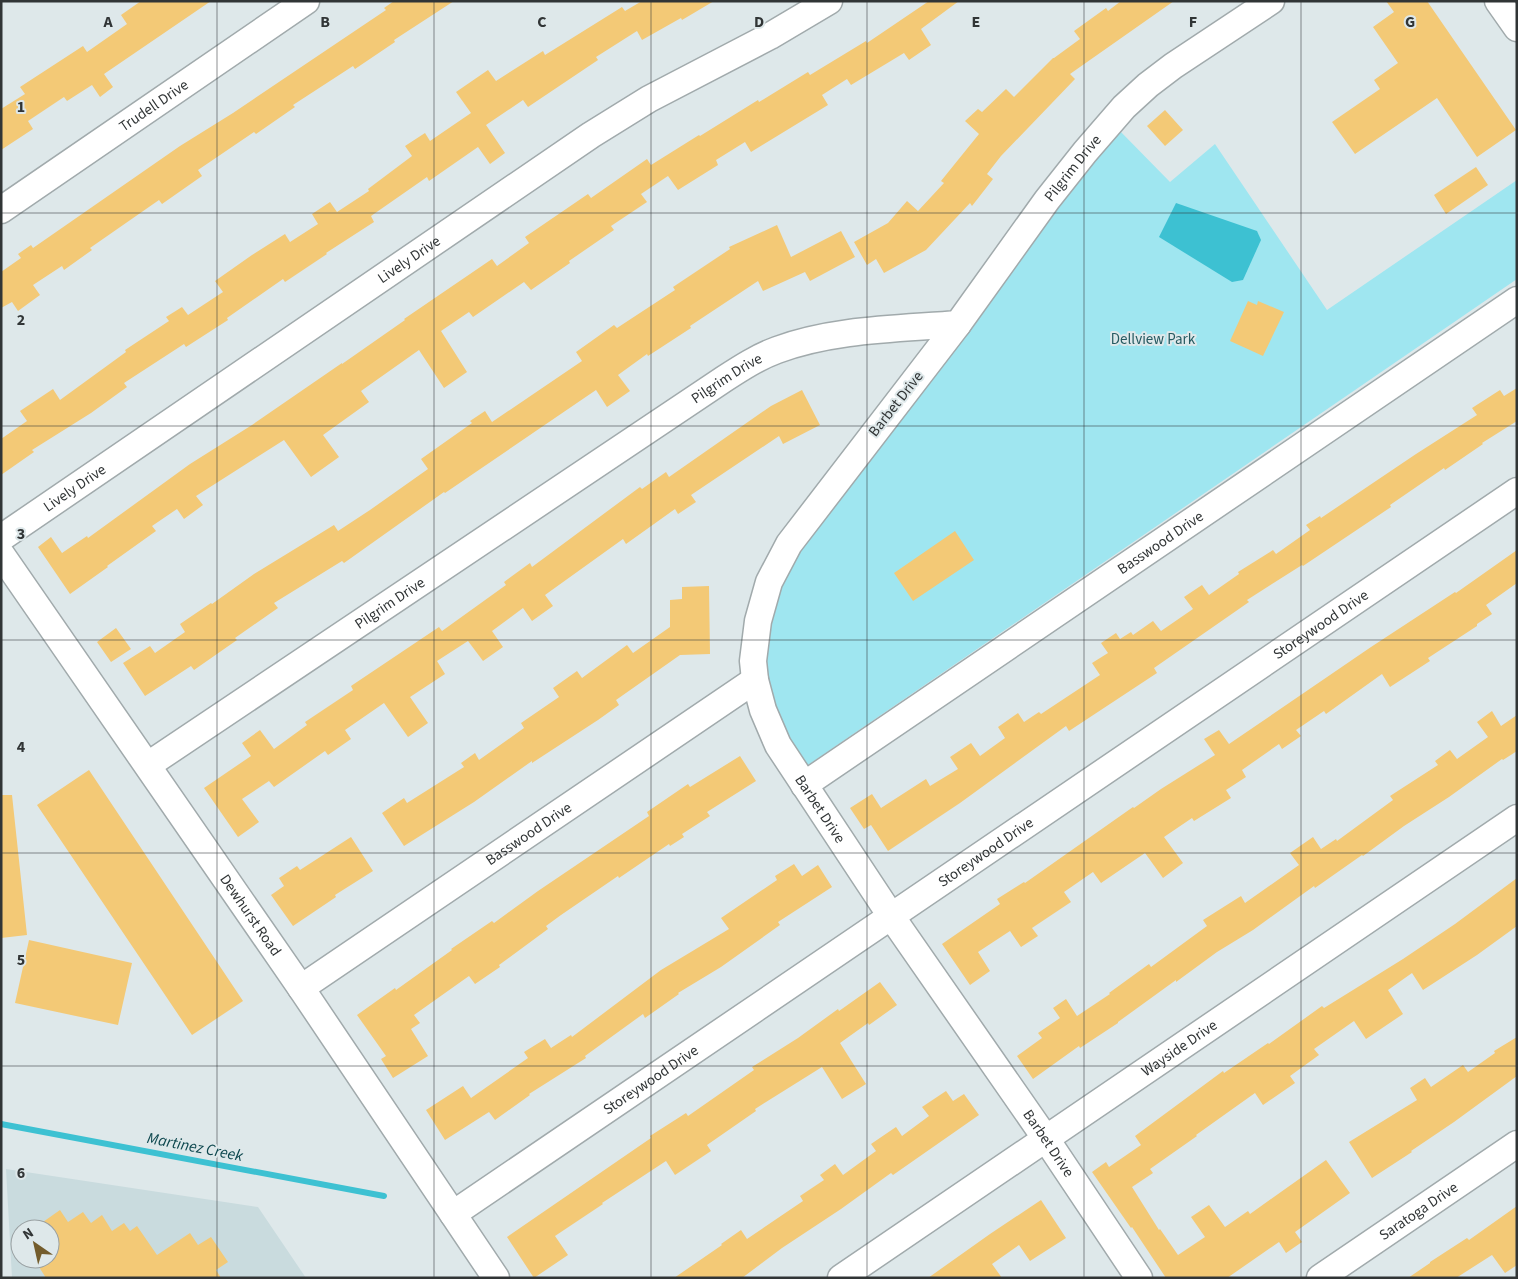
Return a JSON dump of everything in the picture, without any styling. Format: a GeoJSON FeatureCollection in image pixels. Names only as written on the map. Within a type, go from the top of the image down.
{"type":"FeatureCollection","features":[{"type":"Feature","properties":{"kind":"street","name":"Trudell Drive"},"geometry":{"type":"LineString","coordinates":[[1,210],[306,1]]}},
{"type":"Feature","properties":{"kind":"street","name":"Lively Drive"},"geometry":{"type":"LineString","coordinates":[[1,538],[591,135],[649,99],[770,36],[829,1]]}},
{"type":"Feature","properties":{"kind":"street","name":"Pilgrim Drive"},"geometry":{"type":"LineString","coordinates":[[148,765],[750,363],[776,350],[828,336],[958,324],[1047,200],[1124,107],[1173,66],[1271,1]]}},
{"type":"Feature","properties":{"kind":"street"},"geometry":{"type":"LineString","coordinates":[[1498,1],[1517,28]]}},
{"type":"Feature","properties":{"kind":"street","name":"Basswood Drive"},"geometry":{"type":"LineString","coordinates":[[804,785],[1517,300]]}},
{"type":"Feature","properties":{"kind":"street","name":"Barbet Drive"},"geometry":{"type":"LineString","coordinates":[[958,324],[789,544],[769,582],[758,621],[753,660],[755,680],[763,710],[778,746],[891,916],[1046,1139],[1139,1278]]}},
{"type":"Feature","properties":{"kind":"street","name":"Storeywood Drive"},"geometry":{"type":"LineString","coordinates":[[453,1214],[1517,491]]}},
{"type":"Feature","properties":{"kind":"street","name":"Dewhurst Road"},"geometry":{"type":"LineString","coordinates":[[1,554],[301,988],[496,1278]]}},
{"type":"Feature","properties":{"kind":"street","name":"Basswood Drive"},"geometry":{"type":"LineString","coordinates":[[301,988],[755,680]]}},
{"type":"Feature","properties":{"kind":"street","name":"Wayside Drive"},"geometry":{"type":"LineString","coordinates":[[840,1278],[1517,818]]}},
{"type":"Feature","properties":{"kind":"street","name":"Saratoga Drive"},"geometry":{"type":"LineString","coordinates":[[1320,1278],[1517,1144]]}},
{"type":"Feature","properties":{"kind":"shaded area"},"geometry":{"type":"Polygon","coordinates":[[[1176,203],[1257,231],[1261,240],[1243,280],[1232,282],[1159,237],[1176,203]]]}},
{"type":"Feature","properties":{"kind":"shaded area"},"geometry":{"type":"Polygon","coordinates":[[[6,1169],[258,1207],[306,1278],[12,1278],[12,1269],[60,1269],[60,1219],[10,1219],[10,1242],[6,1169]]]}},
{"type":"Feature","properties":{"kind":"green space","name":"Dellview Park"},"geometry":{"type":"Polygon","coordinates":[[[1119,130],[1170,182],[1215,144],[1327,310],[1517,180],[1517,279],[808,765],[798,758],[772,707],[764,673],[769,609],[800,549],[1080,174],[1119,130]]]}},
{"type":"Feature","properties":{"kind":"building"},"geometry":{"type":"Polygon","coordinates":[[[141,1],[211,1],[104,74],[113,87],[100,97],[92,85],[67,101],[64,97],[28,121],[33,129],[1,150],[1,109],[25,94],[20,87],[83,46],[87,52],[127,24],[121,15],[141,1]]]}},
{"type":"Feature","properties":{"kind":"building"},"geometry":{"type":"Polygon","coordinates":[[[394,1],[454,1],[394,40],[395,42],[355,69],[353,66],[293,105],[295,107],[256,134],[254,132],[198,170],[202,176],[162,204],[159,200],[90,248],[92,250],[64,270],[62,266],[33,285],[40,295],[18,311],[12,302],[1,308],[1,272],[21,258],[18,254],[31,245],[33,248],[180,146],[233,113],[386,10],[384,8],[394,1]]]}},
{"type":"Feature","properties":{"kind":"building"},"geometry":{"type":"Polygon","coordinates":[[[642,1],[714,1],[642,40],[637,31],[596,57],[598,60],[528,107],[523,100],[486,125],[505,153],[490,164],[478,147],[429,181],[427,177],[371,216],[374,222],[285,282],[283,279],[227,318],[228,320],[186,347],[184,344],[124,383],[127,387],[91,413],[32,450],[34,452],[1,475],[1,439],[27,421],[20,411],[53,389],[60,400],[126,352],[125,350],[169,321],[166,317],[182,307],[188,315],[223,292],[215,281],[252,255],[285,234],[290,242],[318,224],[312,214],[330,202],[337,212],[369,191],[368,189],[412,156],[405,146],[425,133],[430,141],[471,113],[456,92],[488,70],[496,81],[543,51],[545,55],[622,7],[625,11],[642,1]]]}},
{"type":"Feature","properties":{"kind":"building"},"geometry":{"type":"Polygon","coordinates":[[[929,1],[959,1],[921,29],[931,45],[909,60],[904,53],[851,85],[847,79],[822,95],[828,105],[751,152],[745,142],[716,160],[718,165],[678,190],[668,176],[641,194],[647,202],[611,226],[614,230],[531,290],[524,282],[473,317],[469,312],[441,331],[467,372],[444,388],[419,350],[361,391],[369,402],[323,435],[339,457],[311,477],[284,440],[196,496],[203,505],[184,519],[177,509],[152,526],[156,531],[70,594],[38,547],[51,537],[62,553],[87,536],[88,538],[190,464],[342,364],[492,259],[497,266],[529,243],[525,237],[588,194],[591,198],[647,159],[651,165],[758,100],[759,102],[808,72],[810,75],[866,41],[867,43],[929,1]]]}},
{"type":"Feature","properties":{"kind":"building"},"geometry":{"type":"Polygon","coordinates":[[[1121,1],[1174,1],[1070,74],[1075,79],[1001,156],[987,174],[993,179],[972,206],[970,203],[926,250],[884,273],[876,259],[867,265],[854,242],[888,223],[907,201],[918,211],[944,183],[941,181],[979,134],[965,121],[978,109],[982,112],[1006,89],[1014,97],[1053,58],[1080,39],[1074,31],[1106,8],[1108,11],[1121,1]]]}},
{"type":"Feature","properties":{"kind":"building"},"geometry":{"type":"Polygon","coordinates":[[[1386,1],[1427,1],[1516,130],[1477,157],[1437,98],[1355,154],[1332,122],[1380,89],[1374,80],[1398,63],[1373,27],[1394,12],[1386,1]]]}},
{"type":"Feature","properties":{"kind":"building"},"geometry":{"type":"Polygon","coordinates":[[[1165,110],[1183,130],[1165,146],[1147,126],[1165,110]]]}},
{"type":"Feature","properties":{"kind":"building"},"geometry":{"type":"Polygon","coordinates":[[[1476,167],[1488,185],[1446,214],[1434,195],[1476,167]]]}},
{"type":"Feature","properties":{"kind":"building"},"geometry":{"type":"Polygon","coordinates":[[[777,225],[791,257],[841,231],[855,257],[810,281],[805,272],[763,291],[758,281],[690,326],[691,328],[648,356],[647,354],[618,375],[630,391],[607,407],[596,390],[444,492],[344,563],[342,561],[274,603],[278,608],[194,670],[191,666],[145,696],[123,663],[150,646],[155,653],[185,632],[180,624],[254,574],[334,525],[338,531],[370,510],[428,469],[421,459],[472,423],[470,421],[485,411],[492,422],[582,361],[576,352],[614,325],[617,328],[675,290],[673,287],[730,249],[729,247],[777,225]]]}},
{"type":"Feature","properties":{"kind":"building"},"geometry":{"type":"Polygon","coordinates":[[[1248,301],[1257,305],[1258,301],[1284,312],[1263,356],[1230,341],[1248,301]]]}},
{"type":"Feature","properties":{"kind":"building"},"geometry":{"type":"Polygon","coordinates":[[[1517,388],[1517,421],[1482,443],[1445,470],[1444,468],[1390,505],[1391,507],[1303,566],[1247,600],[1249,602],[1154,668],[1157,673],[1069,731],[1066,726],[960,803],[888,851],[871,825],[864,829],[850,808],[872,794],[881,808],[926,779],[930,786],[958,769],[950,757],[971,743],[980,756],[1005,738],[998,727],[1018,713],[1024,722],[1039,712],[1041,714],[1100,675],[1092,663],[1108,653],[1101,643],[1116,633],[1120,639],[1131,632],[1133,635],[1153,621],[1161,631],[1193,609],[1184,597],[1202,585],[1209,595],[1239,574],[1238,572],[1273,550],[1276,554],[1310,530],[1306,525],[1320,516],[1321,518],[1477,415],[1472,408],[1500,390],[1504,396],[1517,388]]]}},
{"type":"Feature","properties":{"kind":"building"},"geometry":{"type":"Polygon","coordinates":[[[802,390],[820,425],[783,444],[779,436],[691,495],[696,502],[678,514],[675,509],[626,544],[623,539],[545,595],[553,606],[532,621],[523,608],[492,631],[503,647],[483,661],[468,641],[437,661],[445,674],[410,697],[428,723],[408,737],[384,703],[345,730],[351,739],[328,755],[325,751],[274,787],[269,781],[242,799],[259,822],[238,837],[204,788],[251,756],[242,743],[260,730],[274,749],[307,725],[305,722],[353,690],[351,686],[439,627],[442,631],[506,585],[504,582],[530,563],[532,567],[640,487],[642,489],[666,472],[669,477],[771,406],[802,390]]]}},
{"type":"Feature","properties":{"kind":"building"},"geometry":{"type":"Polygon","coordinates":[[[955,531],[974,560],[913,601],[894,573],[955,531]]]}},
{"type":"Feature","properties":{"kind":"building"},"geometry":{"type":"Polygon","coordinates":[[[1517,550],[1517,583],[1486,605],[1492,614],[1428,658],[1430,661],[1390,687],[1382,674],[1326,714],[1324,711],[1296,730],[1301,736],[1282,749],[1279,744],[1242,770],[1246,777],[1226,790],[1231,798],[1194,821],[1192,818],[1164,837],[1183,863],[1163,878],[1145,853],[1101,883],[1093,872],[1064,892],[1071,902],[1032,928],[1038,936],[1021,947],[1010,931],[978,952],[990,971],[970,985],[942,944],[1000,904],[997,899],[1025,883],[1133,807],[1215,755],[1204,739],[1219,730],[1229,744],[1371,647],[1456,593],[1517,550]]]}},
{"type":"Feature","properties":{"kind":"building"},"geometry":{"type":"Polygon","coordinates":[[[709,586],[710,654],[680,655],[616,700],[619,705],[598,720],[532,763],[532,761],[474,802],[404,846],[382,813],[404,798],[407,803],[464,767],[461,763],[475,753],[479,760],[524,728],[521,723],[559,697],[553,688],[577,671],[582,678],[627,645],[633,653],[670,627],[670,600],[682,599],[682,587],[709,586]]]}},
{"type":"Feature","properties":{"kind":"building"},"geometry":{"type":"Polygon","coordinates":[[[116,628],[131,649],[111,662],[97,642],[116,628]]]}},
{"type":"Feature","properties":{"kind":"building"},"geometry":{"type":"Polygon","coordinates":[[[1492,711],[1501,726],[1517,715],[1517,751],[1502,759],[1315,888],[1314,886],[1253,930],[1217,952],[1176,982],[1176,980],[1118,1023],[1080,1048],[1079,1046],[1033,1079],[1017,1056],[1042,1038],[1038,1033],[1060,1018],[1053,1008],[1066,999],[1077,1016],[1149,964],[1151,967],[1207,926],[1203,920],[1241,896],[1245,903],[1299,865],[1290,853],[1313,837],[1321,849],[1336,839],[1337,841],[1393,800],[1390,796],[1438,765],[1435,761],[1450,750],[1457,759],[1488,737],[1477,722],[1492,711]]]}},
{"type":"Feature","properties":{"kind":"building"},"geometry":{"type":"Polygon","coordinates":[[[740,756],[756,781],[707,812],[710,816],[682,834],[684,837],[670,846],[669,844],[619,878],[618,876],[561,915],[546,926],[548,929],[499,965],[500,967],[475,984],[469,976],[414,1015],[420,1023],[411,1029],[428,1056],[393,1078],[381,1059],[386,1056],[357,1015],[395,988],[396,990],[492,921],[494,923],[649,816],[647,812],[688,784],[690,787],[740,756]]]}},
{"type":"Feature","properties":{"kind":"building"},"geometry":{"type":"Polygon","coordinates":[[[89,770],[243,1001],[192,1035],[37,805],[89,770]]]}},
{"type":"Feature","properties":{"kind":"building"},"geometry":{"type":"Polygon","coordinates":[[[1,795],[12,795],[27,935],[1,938],[1,795]]]}},
{"type":"Feature","properties":{"kind":"building"},"geometry":{"type":"Polygon","coordinates":[[[351,837],[373,871],[335,895],[336,897],[293,926],[271,895],[284,886],[279,878],[297,866],[300,870],[351,837]]]}},
{"type":"Feature","properties":{"kind":"building"},"geometry":{"type":"Polygon","coordinates":[[[794,864],[802,876],[818,865],[832,887],[778,922],[780,925],[721,967],[678,993],[645,1018],[643,1014],[585,1056],[586,1058],[529,1094],[495,1120],[489,1112],[445,1140],[426,1110],[463,1086],[471,1098],[528,1058],[524,1052],[545,1039],[551,1048],[571,1035],[572,1037],[661,970],[729,929],[721,918],[777,880],[775,876],[794,864]]]}},
{"type":"Feature","properties":{"kind":"building"},"geometry":{"type":"Polygon","coordinates":[[[1517,878],[1517,926],[1423,990],[1412,973],[1388,990],[1403,1014],[1366,1039],[1354,1021],[1314,1049],[1319,1055],[1290,1076],[1295,1083],[1263,1105],[1255,1093],[1150,1169],[1153,1173],[1132,1187],[1159,1230],[1178,1255],[1205,1237],[1191,1217],[1209,1205],[1225,1227],[1248,1211],[1250,1214],[1326,1160],[1350,1193],[1295,1232],[1302,1242],[1286,1253],[1279,1242],[1227,1278],[1166,1278],[1092,1172],[1106,1162],[1109,1167],[1141,1145],[1135,1136],[1223,1071],[1224,1073],[1269,1044],[1322,1006],[1324,1008],[1403,959],[1455,924],[1517,878]]]}},
{"type":"Feature","properties":{"kind":"building"},"geometry":{"type":"Polygon","coordinates":[[[29,940],[132,963],[118,1025],[15,1003],[29,940]]]}},
{"type":"Feature","properties":{"kind":"building"},"geometry":{"type":"Polygon","coordinates":[[[880,982],[897,1005],[840,1043],[866,1084],[842,1099],[822,1067],[755,1109],[756,1111],[707,1145],[711,1151],[675,1175],[666,1161],[555,1236],[568,1255],[534,1278],[507,1237],[651,1138],[650,1136],[686,1113],[688,1116],[754,1070],[752,1067],[880,982]]]}},
{"type":"Feature","properties":{"kind":"building"},"geometry":{"type":"Polygon","coordinates":[[[1517,1037],[1517,1076],[1412,1152],[1372,1178],[1349,1142],[1417,1100],[1410,1088],[1425,1078],[1431,1087],[1463,1065],[1468,1072],[1495,1053],[1494,1051],[1517,1037]]]}},
{"type":"Feature","properties":{"kind":"building"},"geometry":{"type":"Polygon","coordinates":[[[946,1091],[953,1101],[964,1094],[979,1115],[893,1175],[891,1173],[742,1278],[674,1278],[741,1230],[747,1239],[803,1201],[800,1196],[824,1180],[820,1175],[835,1164],[843,1175],[876,1151],[871,1144],[896,1127],[902,1136],[929,1116],[922,1107],[946,1091]]]}},
{"type":"Feature","properties":{"kind":"building"},"geometry":{"type":"Polygon","coordinates":[[[1041,1200],[1066,1238],[1030,1261],[1019,1245],[992,1264],[1002,1278],[928,1278],[990,1234],[1041,1200]]]}},
{"type":"Feature","properties":{"kind":"building"},"geometry":{"type":"Polygon","coordinates":[[[1517,1206],[1517,1265],[1505,1273],[1492,1255],[1456,1278],[1408,1278],[1467,1238],[1469,1240],[1517,1206]]]}},
{"type":"Feature","properties":{"kind":"building"},"geometry":{"type":"Polygon","coordinates":[[[60,1210],[68,1222],[83,1212],[91,1223],[102,1215],[112,1231],[124,1223],[130,1231],[137,1226],[157,1255],[190,1233],[198,1245],[211,1237],[228,1262],[216,1270],[221,1278],[46,1278],[40,1269],[60,1269],[60,1219],[47,1219],[60,1210]]]}},
{"type":"Feature","properties":{"kind":"waterway","name":"Martinez Creek"},"geometry":{"type":"LineString","coordinates":[[1,1124],[384,1196]]}}]}
